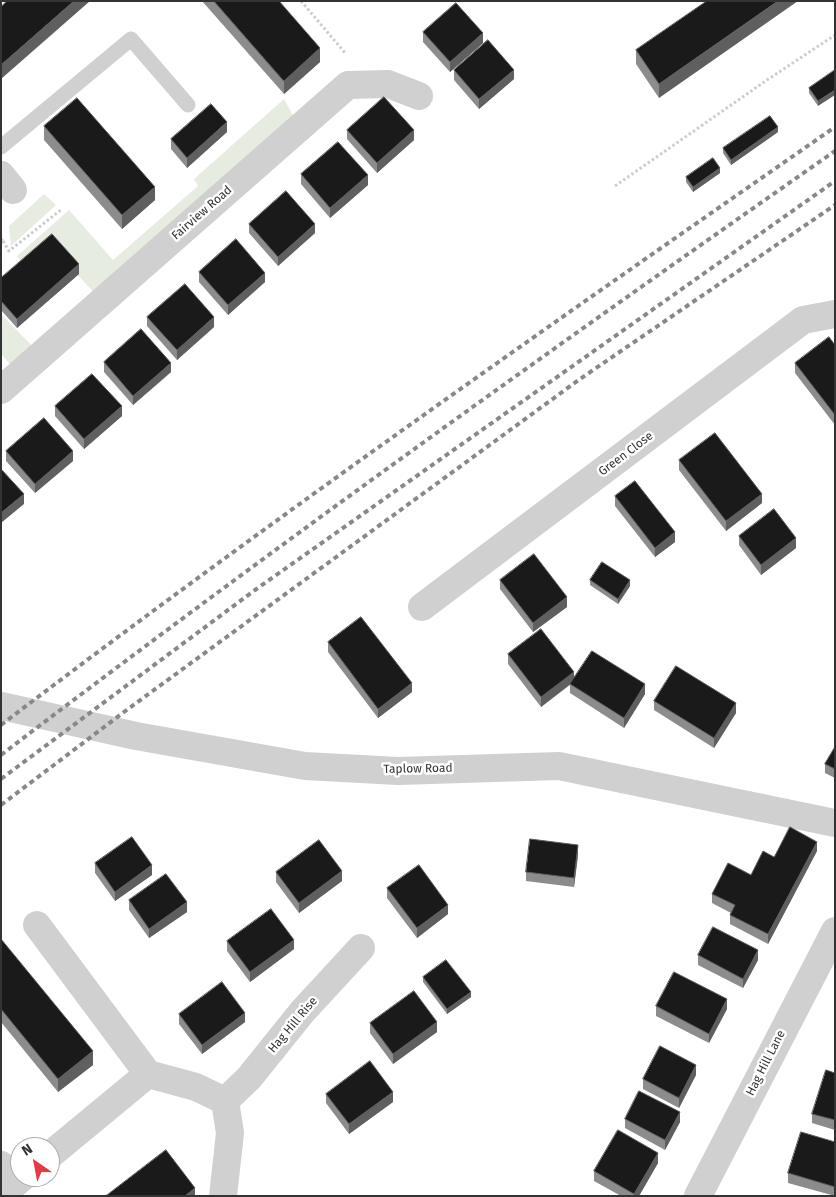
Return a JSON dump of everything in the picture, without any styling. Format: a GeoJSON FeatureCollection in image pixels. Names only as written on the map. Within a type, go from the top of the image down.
{"type":"FeatureCollection","features":[{"type":"Feature","properties":{"kind":"street","name":"Fairview Road"},"geometry":{"type":"LineString","coordinates":[[1,390],[348,85],[388,84],[419,96]]}},
{"type":"Feature","properties":{"kind":"street","name":"Green Close"},"geometry":{"type":"LineString","coordinates":[[422,607],[803,320],[835,314]]}},
{"type":"Feature","properties":{"kind":"street","name":"Taplow Road"},"geometry":{"type":"LineString","coordinates":[[1,706],[136,736],[305,766],[398,771],[560,766],[835,823]]}},
{"type":"Feature","properties":{"kind":"street"},"geometry":{"type":"LineString","coordinates":[[37,925],[148,1074],[196,1087],[224,1101],[230,1133],[223,1196]]}},
{"type":"Feature","properties":{"kind":"street","name":"Hag Hill Lane"},"geometry":{"type":"LineString","coordinates":[[698,1196],[835,931]]}},
{"type":"Feature","properties":{"kind":"street","name":"Hag Hill Rise"},"geometry":{"type":"LineString","coordinates":[[224,1101],[249,1078],[302,1012],[361,948]]}},
{"type":"Feature","properties":{"kind":"street"},"geometry":{"type":"LineString","coordinates":[[60,1147],[148,1074]]}},
{"type":"Feature","properties":{"kind":"lane"},"geometry":{"type":"LineString","coordinates":[[1,148],[131,39],[188,105]]}},
{"type":"Feature","properties":{"kind":"path"},"geometry":{"type":"LineString","coordinates":[[301,1],[343,52],[351,57]]}},
{"type":"Feature","properties":{"kind":"path"},"geometry":{"type":"LineString","coordinates":[[615,186],[835,35]]}},
{"type":"Feature","properties":{"kind":"path"},"geometry":{"type":"LineString","coordinates":[[2,241],[9,251],[62,209]]}},
{"type":"Feature","properties":{"kind":"shaded area"},"geometry":{"type":"Polygon","coordinates":[[[284,99],[295,119],[97,296],[51,246],[27,268],[17,256],[69,210],[113,260],[198,186],[194,179],[284,99]]]}},
{"type":"Feature","properties":{"kind":"shaded area"},"geometry":{"type":"Polygon","coordinates":[[[44,194],[56,205],[11,246],[9,226],[44,194]]]}},
{"type":"Feature","properties":{"kind":"shaded area"},"geometry":{"type":"Polygon","coordinates":[[[1,314],[35,349],[16,371],[1,354],[1,314]]]}},
{"type":"Feature","properties":{"kind":"building"},"geometry":{"type":"Polygon","coordinates":[[[7,1],[74,1],[1,65],[1,7],[7,1]]]}},
{"type":"Feature","properties":{"kind":"building"},"geometry":{"type":"Polygon","coordinates":[[[214,1],[279,1],[320,48],[284,81],[214,1]]]}},
{"type":"Feature","properties":{"kind":"building"},"geometry":{"type":"Polygon","coordinates":[[[707,1],[778,1],[659,84],[636,50],[707,1]]]}},
{"type":"Feature","properties":{"kind":"building"},"geometry":{"type":"Polygon","coordinates":[[[456,3],[483,33],[450,62],[423,32],[456,3]]]}},
{"type":"Feature","properties":{"kind":"building"},"geometry":{"type":"Polygon","coordinates":[[[488,40],[514,70],[479,99],[454,70],[488,40]]]}},
{"type":"Feature","properties":{"kind":"building"},"geometry":{"type":"Polygon","coordinates":[[[835,70],[835,90],[818,101],[809,88],[835,70]]]}},
{"type":"Feature","properties":{"kind":"building"},"geometry":{"type":"Polygon","coordinates":[[[384,97],[414,130],[377,163],[347,130],[384,97]]]}},
{"type":"Feature","properties":{"kind":"building"},"geometry":{"type":"Polygon","coordinates":[[[77,98],[155,187],[122,215],[44,126],[77,98]]]}},
{"type":"Feature","properties":{"kind":"building"},"geometry":{"type":"Polygon","coordinates":[[[211,104],[227,122],[187,158],[171,139],[211,104]]]}},
{"type":"Feature","properties":{"kind":"building"},"geometry":{"type":"Polygon","coordinates":[[[770,116],[778,127],[731,160],[723,148],[770,116]]]}},
{"type":"Feature","properties":{"kind":"building"},"geometry":{"type":"Polygon","coordinates":[[[338,142],[368,175],[330,208],[301,174],[338,142]]]}},
{"type":"Feature","properties":{"kind":"building"},"geometry":{"type":"Polygon","coordinates":[[[713,158],[720,168],[693,187],[686,177],[713,158]]]}},
{"type":"Feature","properties":{"kind":"building"},"geometry":{"type":"Polygon","coordinates":[[[286,191],[315,224],[278,257],[249,224],[286,191]]]}},
{"type":"Feature","properties":{"kind":"building"},"geometry":{"type":"Polygon","coordinates":[[[52,234],[79,264],[17,319],[1,301],[1,278],[52,234]]]}},
{"type":"Feature","properties":{"kind":"building"},"geometry":{"type":"Polygon","coordinates":[[[236,239],[265,273],[228,305],[199,272],[236,239]]]}},
{"type":"Feature","properties":{"kind":"building"},"geometry":{"type":"Polygon","coordinates":[[[185,284],[214,317],[177,350],[147,317],[185,284]]]}},
{"type":"Feature","properties":{"kind":"building"},"geometry":{"type":"Polygon","coordinates":[[[141,329],[171,363],[133,396],[104,362],[141,329]]]}},
{"type":"Feature","properties":{"kind":"building"},"geometry":{"type":"Polygon","coordinates":[[[829,337],[835,345],[835,415],[795,363],[829,337]]]}},
{"type":"Feature","properties":{"kind":"building"},"geometry":{"type":"Polygon","coordinates":[[[92,374],[122,406],[84,439],[55,406],[92,374]]]}},
{"type":"Feature","properties":{"kind":"building"},"geometry":{"type":"Polygon","coordinates":[[[44,418],[73,451],[35,484],[6,451],[44,418]]]}},
{"type":"Feature","properties":{"kind":"building"},"geometry":{"type":"Polygon","coordinates":[[[715,433],[762,494],[726,521],[679,460],[715,433]]]}},
{"type":"Feature","properties":{"kind":"building"},"geometry":{"type":"Polygon","coordinates":[[[1,469],[24,494],[1,513],[1,469]]]}},
{"type":"Feature","properties":{"kind":"building"},"geometry":{"type":"Polygon","coordinates":[[[635,481],[675,532],[655,548],[615,496],[635,481]]]}},
{"type":"Feature","properties":{"kind":"building"},"geometry":{"type":"Polygon","coordinates":[[[774,509],[796,538],[761,565],[739,536],[774,509]]]}},
{"type":"Feature","properties":{"kind":"building"},"geometry":{"type":"Polygon","coordinates":[[[534,554],[567,597],[533,623],[500,580],[534,554]]]}},
{"type":"Feature","properties":{"kind":"building"},"geometry":{"type":"Polygon","coordinates":[[[602,562],[630,580],[618,599],[590,580],[602,562]]]}},
{"type":"Feature","properties":{"kind":"building"},"geometry":{"type":"Polygon","coordinates":[[[361,617],[412,683],[378,709],[328,642],[361,617]]]}},
{"type":"Feature","properties":{"kind":"building"},"geometry":{"type":"Polygon","coordinates":[[[541,629],[574,672],[541,697],[508,654],[541,629]]]}},
{"type":"Feature","properties":{"kind":"building"},"geometry":{"type":"Polygon","coordinates":[[[592,651],[645,684],[624,718],[570,684],[592,651]]]}},
{"type":"Feature","properties":{"kind":"building"},"geometry":{"type":"Polygon","coordinates":[[[676,666],[736,703],[714,738],[654,701],[676,666]]]}},
{"type":"Feature","properties":{"kind":"building"},"geometry":{"type":"Polygon","coordinates":[[[835,747],[835,769],[825,764],[835,747]]]}},
{"type":"Feature","properties":{"kind":"building"},"geometry":{"type":"Polygon","coordinates":[[[790,827],[817,842],[768,934],[730,915],[735,905],[712,894],[728,863],[751,875],[763,851],[774,857],[790,827]]]}},
{"type":"Feature","properties":{"kind":"building"},"geometry":{"type":"Polygon","coordinates":[[[132,837],[152,865],[115,892],[95,863],[132,837]]]}},
{"type":"Feature","properties":{"kind":"building"},"geometry":{"type":"Polygon","coordinates":[[[530,839],[578,845],[574,878],[526,872],[530,839]]]}},
{"type":"Feature","properties":{"kind":"building"},"geometry":{"type":"Polygon","coordinates":[[[319,840],[342,871],[299,903],[276,872],[319,840]]]}},
{"type":"Feature","properties":{"kind":"building"},"geometry":{"type":"Polygon","coordinates":[[[419,865],[448,905],[417,928],[387,888],[419,865]]]}},
{"type":"Feature","properties":{"kind":"building"},"geometry":{"type":"Polygon","coordinates":[[[166,874],[187,902],[149,929],[129,900],[166,874]]]}},
{"type":"Feature","properties":{"kind":"building"},"geometry":{"type":"Polygon","coordinates":[[[271,909],[294,940],[250,972],[227,941],[271,909]]]}},
{"type":"Feature","properties":{"kind":"building"},"geometry":{"type":"Polygon","coordinates":[[[713,927],[758,950],[743,979],[698,955],[713,927]]]}},
{"type":"Feature","properties":{"kind":"building"},"geometry":{"type":"Polygon","coordinates":[[[1,939],[93,1051],[58,1079],[1,1009],[1,939]]]}},
{"type":"Feature","properties":{"kind":"building"},"geometry":{"type":"Polygon","coordinates":[[[446,960],[471,992],[447,1009],[423,977],[446,960]]]}},
{"type":"Feature","properties":{"kind":"building"},"geometry":{"type":"Polygon","coordinates":[[[674,972],[727,999],[709,1034],[656,1006],[674,972]]]}},
{"type":"Feature","properties":{"kind":"building"},"geometry":{"type":"Polygon","coordinates":[[[222,982],[245,1013],[202,1045],[179,1014],[222,982]]]}},
{"type":"Feature","properties":{"kind":"building"},"geometry":{"type":"Polygon","coordinates":[[[414,991],[437,1022],[393,1054],[370,1023],[414,991]]]}},
{"type":"Feature","properties":{"kind":"building"},"geometry":{"type":"Polygon","coordinates":[[[660,1046],[696,1065],[679,1098],[643,1079],[660,1046]]]}},
{"type":"Feature","properties":{"kind":"building"},"geometry":{"type":"Polygon","coordinates":[[[370,1061],[393,1092],[349,1124],[326,1094],[370,1061]]]}},
{"type":"Feature","properties":{"kind":"building"},"geometry":{"type":"Polygon","coordinates":[[[826,1070],[835,1073],[835,1120],[812,1114],[826,1070]]]}},
{"type":"Feature","properties":{"kind":"building"},"geometry":{"type":"Polygon","coordinates":[[[639,1091],[680,1112],[665,1140],[625,1119],[639,1091]]]}},
{"type":"Feature","properties":{"kind":"building"},"geometry":{"type":"Polygon","coordinates":[[[618,1130],[658,1153],[634,1194],[594,1171],[618,1130]]]}},
{"type":"Feature","properties":{"kind":"building"},"geometry":{"type":"Polygon","coordinates":[[[801,1132],[835,1142],[835,1187],[788,1173],[801,1132]]]}},
{"type":"Feature","properties":{"kind":"building"},"geometry":{"type":"Polygon","coordinates":[[[166,1150],[195,1188],[185,1196],[106,1196],[166,1150]]]}},
{"type":"Feature","properties":{"kind":"railway"},"geometry":{"type":"LineString","coordinates":[[1,725],[310,496],[519,347],[835,127]]}},
{"type":"Feature","properties":{"kind":"railway"},"geometry":{"type":"LineString","coordinates":[[1,755],[311,524],[835,151]]}},
{"type":"Feature","properties":{"kind":"railway"},"geometry":{"type":"LineString","coordinates":[[1,779],[255,590],[835,181]]}},
{"type":"Feature","properties":{"kind":"railway"},"geometry":{"type":"LineString","coordinates":[[1,805],[128,709],[580,379],[835,205]]}}]}
